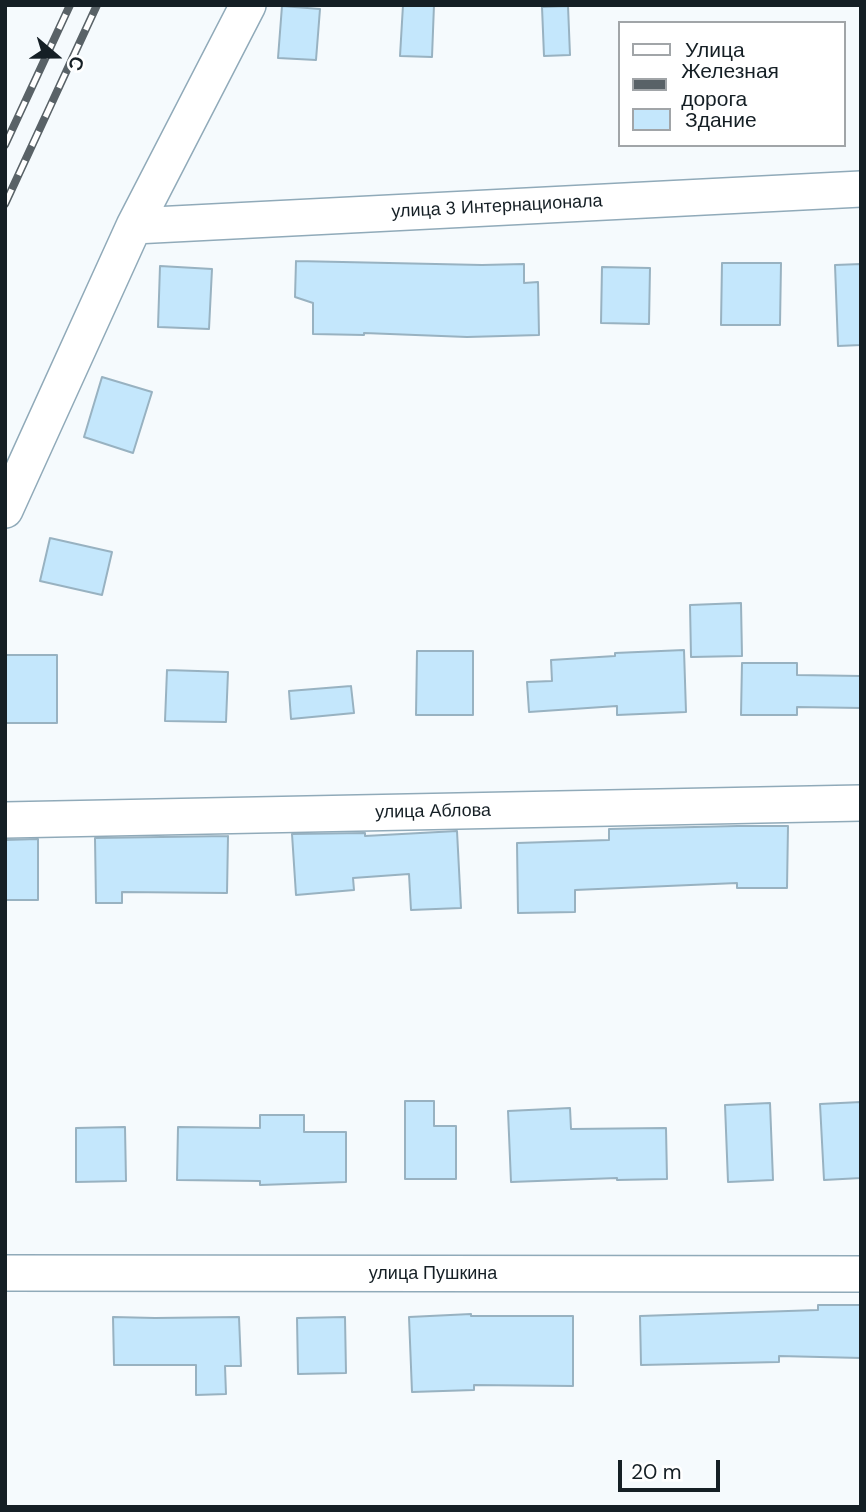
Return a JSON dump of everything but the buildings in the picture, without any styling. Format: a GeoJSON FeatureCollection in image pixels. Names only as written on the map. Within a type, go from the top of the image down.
{"type":"FeatureCollection","features":[{"type":"Feature","properties":{"kind":"street"},"geometry":{"type":"LineString","coordinates":[[5,510],[134,226],[248,5]]}},
{"type":"Feature","properties":{"kind":"street","name":"улица 3 Интернационала"},"geometry":{"type":"LineString","coordinates":[[134,226],[861,189]]}},
{"type":"Feature","properties":{"kind":"street","name":"улица Аблова"},"geometry":{"type":"LineString","coordinates":[[5,820],[861,803]]}},
{"type":"Feature","properties":{"kind":"street","name":"улица Пушкина"},"geometry":{"type":"LineString","coordinates":[[5,1273],[861,1274]]}},
{"type":"Feature","properties":{"kind":"railway"},"geometry":{"type":"LineString","coordinates":[[5,145],[70,5]]}},
{"type":"Feature","properties":{"kind":"railway"},"geometry":{"type":"LineString","coordinates":[[5,204],[97,5]]}}]}
